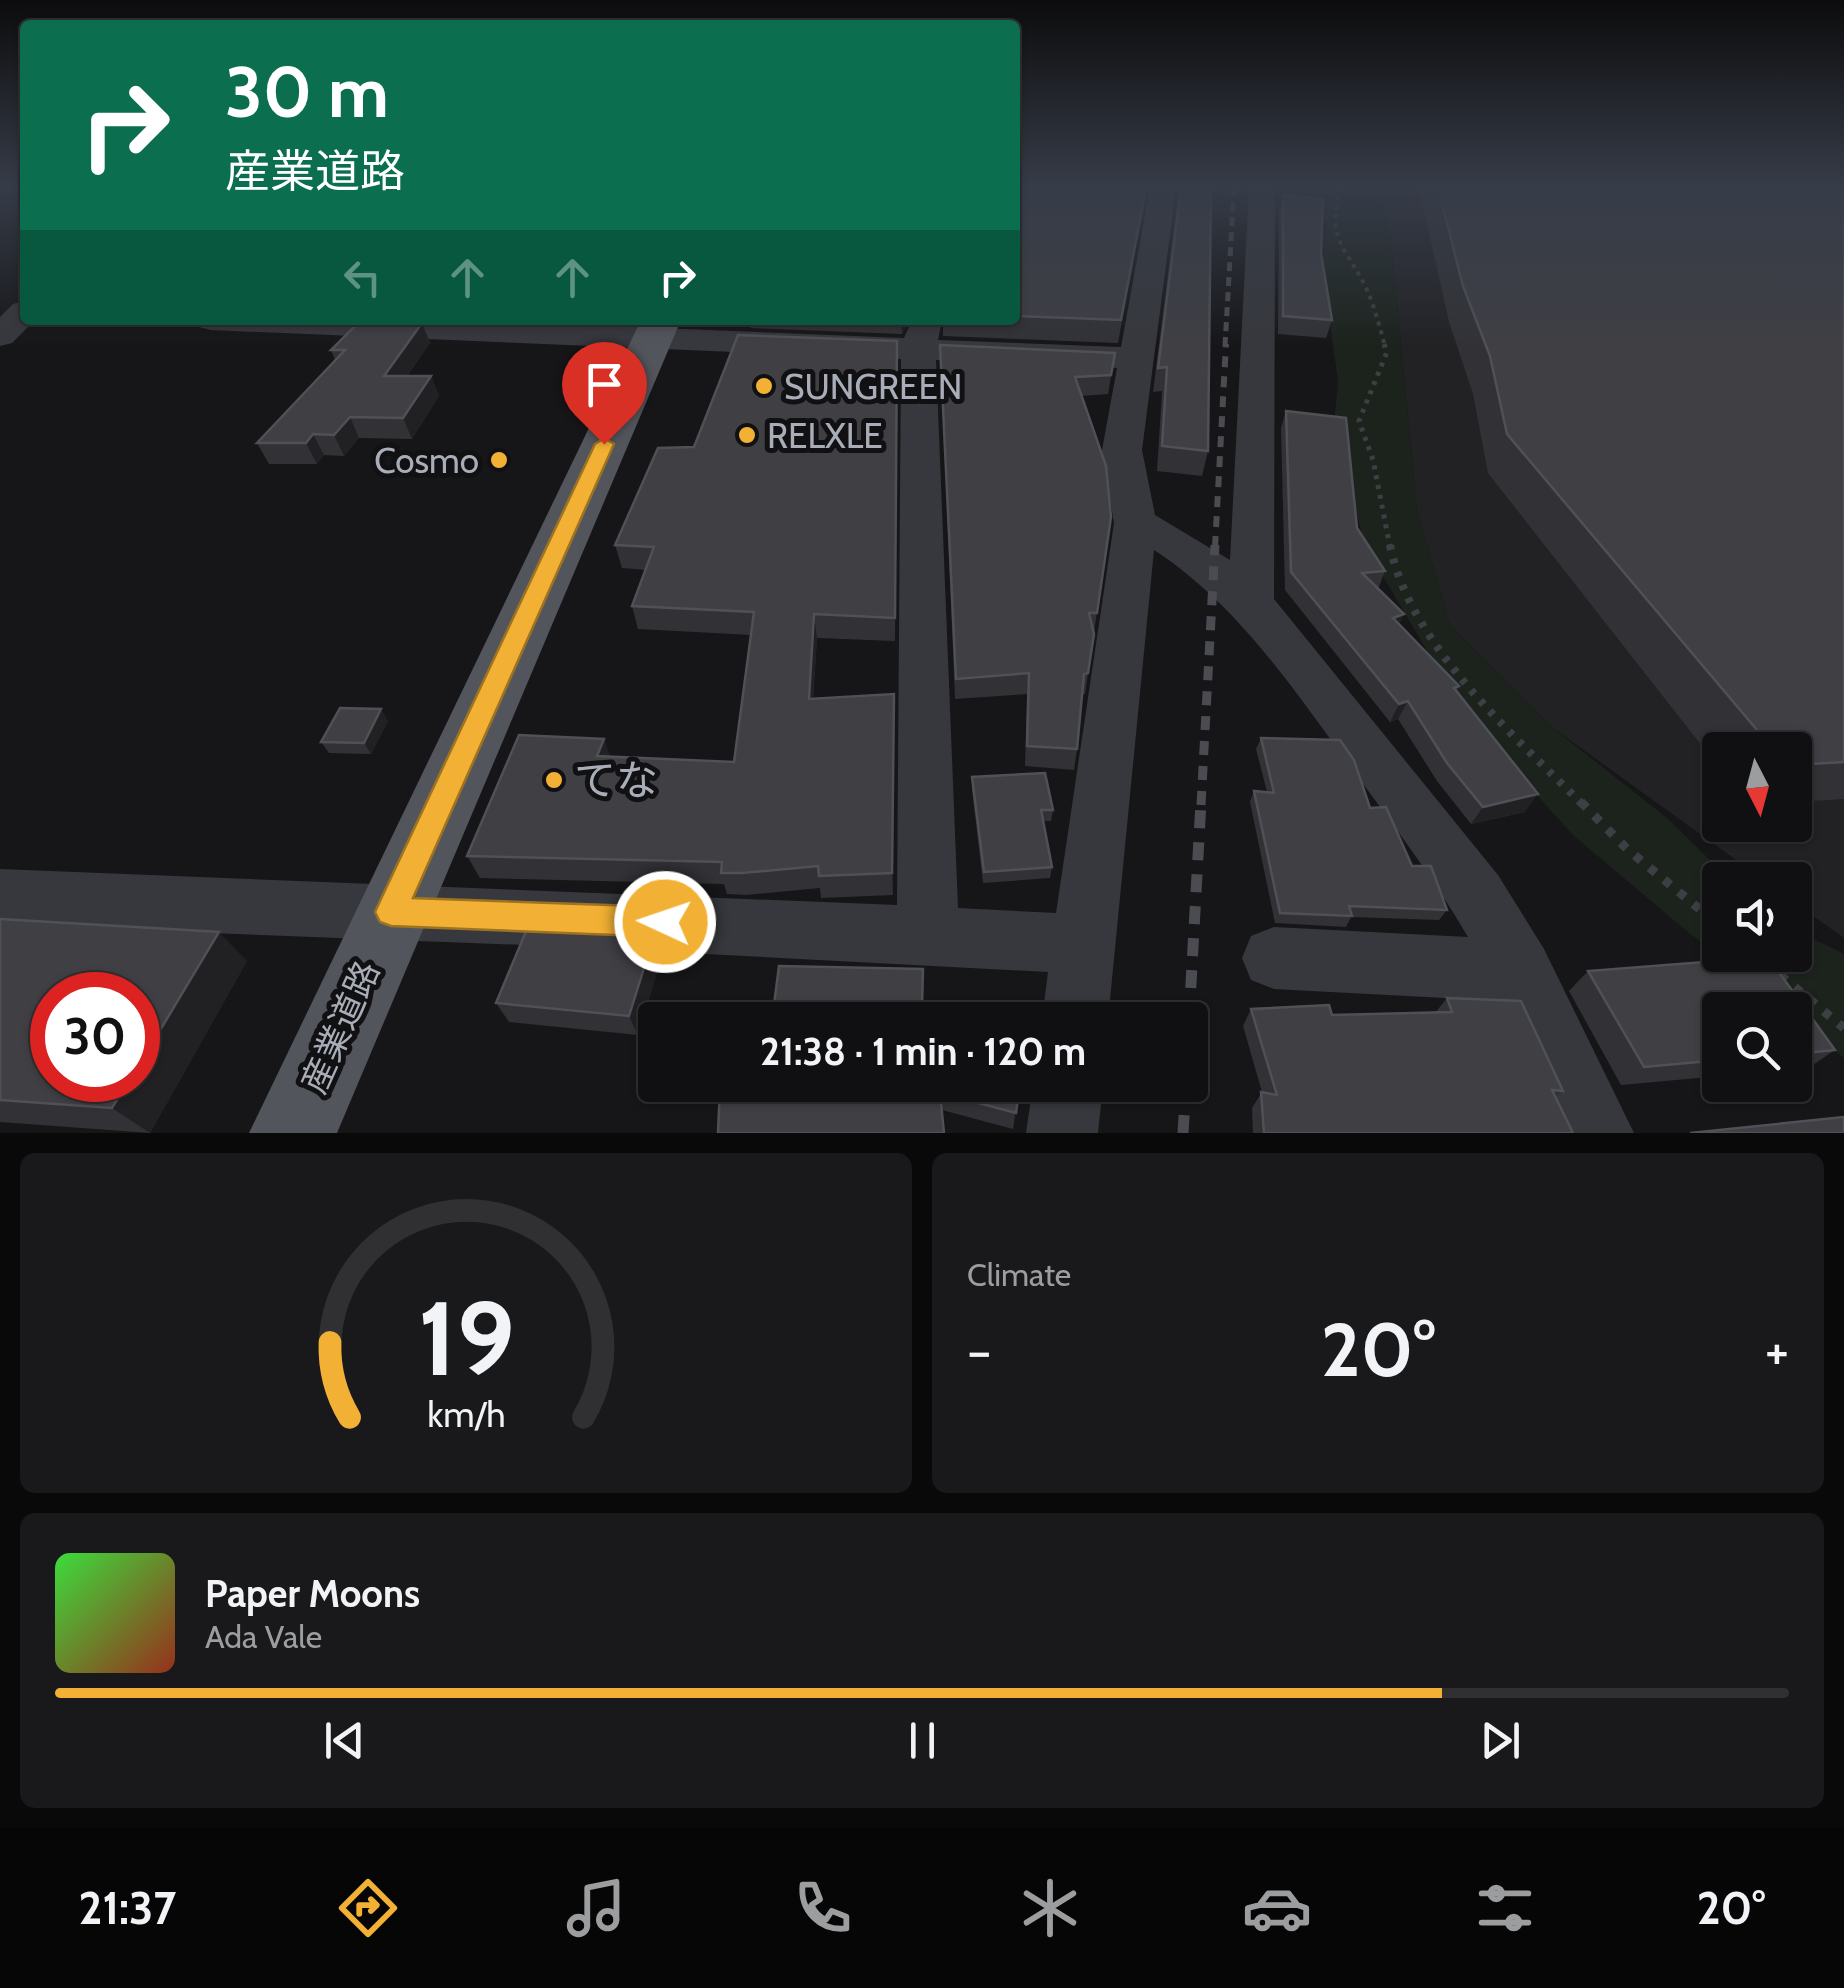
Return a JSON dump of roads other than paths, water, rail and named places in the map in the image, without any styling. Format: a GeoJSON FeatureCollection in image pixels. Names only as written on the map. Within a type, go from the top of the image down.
{"type":"FeatureCollection","features":[{"type":"Feature","properties":{"kind":"main road","name":"産業道路"},"geometry":{"type":"LineString","coordinates":[[292,1133],[657,330]]}},
{"type":"Feature","properties":{"kind":"street"},"geometry":{"type":"LineString","coordinates":[[1077,1002],[1136,523],[1122,450],[1154,241]]}},
{"type":"Feature","properties":{"kind":"street"},"geometry":{"type":"LineString","coordinates":[[1250,600],[1260,241]]}},
{"type":"Feature","properties":{"kind":"street"},"geometry":{"type":"LineString","coordinates":[[435,325],[923,334],[1135,358]]}},
{"type":"Feature","properties":{"kind":"street"},"geometry":{"type":"LineString","coordinates":[[923,334],[928,934]]}},
{"type":"Feature","properties":{"kind":"street"},"geometry":{"type":"LineString","coordinates":[[1136,523],[1174,539],[1250,600],[1475,893],[1521,971],[1598,1133]]}},
{"type":"Feature","properties":{"kind":"street"},"geometry":{"type":"LineString","coordinates":[[0,897],[928,934],[1083,944]]}},
{"type":"Feature","properties":{"kind":"street"},"geometry":{"type":"LineString","coordinates":[[1274,958],[1521,971]]}},
{"type":"Feature","properties":{"kind":"street"},"geometry":{"type":"LineString","coordinates":[[1062,1133],[1066,1102]]}},
{"type":"Feature","properties":{"kind":"railway"},"geometry":{"type":"LineString","coordinates":[[1225,346],[1231,241]]}},
{"type":"Feature","properties":{"kind":"railway"},"geometry":{"type":"LineString","coordinates":[[1215,547],[1226,344]]}},
{"type":"Feature","properties":{"kind":"railway"},"geometry":{"type":"LineString","coordinates":[[1201,805],[1215,545]]}},
{"type":"Feature","properties":{"kind":"railway"},"geometry":{"type":"LineString","coordinates":[[1190,1002],[1201,802]]}},
{"type":"Feature","properties":{"kind":"railway"},"geometry":{"type":"LineString","coordinates":[[1183,1133],[1185,1102]]}},
{"type":"Feature","properties":{"kind":"place","name":"SUNGREEN"},"geometry":{"type":"Point","coordinates":[764,386]}},
{"type":"Feature","properties":{"kind":"place","name":"RELXLE"},"geometry":{"type":"Point","coordinates":[747,435]}},
{"type":"Feature","properties":{"kind":"place","name":"Cosmo"},"geometry":{"type":"Point","coordinates":[499,460]}},
{"type":"Feature","properties":{"kind":"place","name":"てな"},"geometry":{"type":"Point","coordinates":[554,780]}}]}
